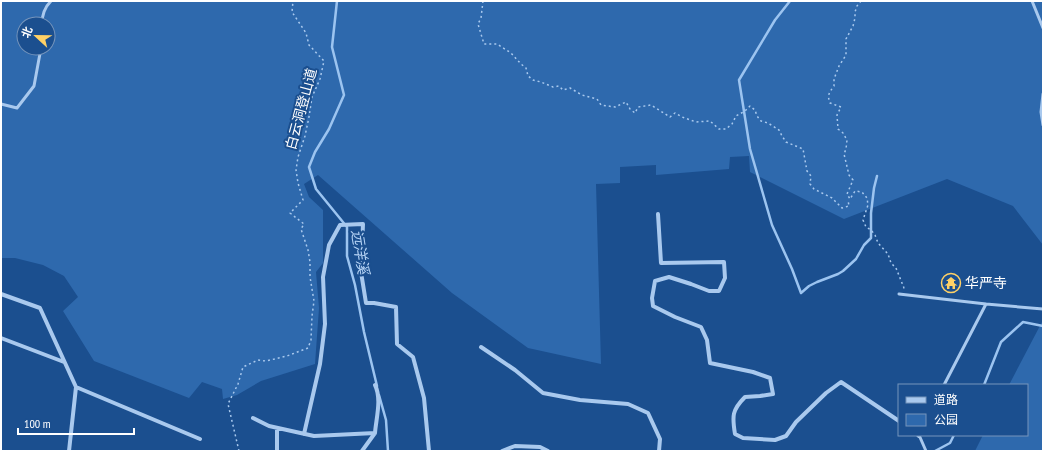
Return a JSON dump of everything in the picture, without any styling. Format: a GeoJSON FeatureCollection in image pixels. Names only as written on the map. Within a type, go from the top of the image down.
{"type":"FeatureCollection","features":[{"type":"Feature","properties":{"kind":"street"},"geometry":{"type":"LineString","coordinates":[[658,214],[661,263],[724,262],[725,278],[719,291],[709,291],[669,277],[654,282],[652,298],[653,306],[675,317],[701,327],[706,340],[710,364],[753,372],[770,378],[773,394],[746,396],[737,405],[733,418],[735,434],[743,438],[775,440],[786,436],[796,422],[821,397],[841,382],[898,420]]}},
{"type":"Feature","properties":{"kind":"street"},"geometry":{"type":"LineString","coordinates":[[304,434],[320,364],[325,324],[323,278],[329,245],[340,225],[363,224],[361,272],[366,303],[396,307],[397,344],[412,357],[424,398],[429,451]]}},
{"type":"Feature","properties":{"kind":"street"},"geometry":{"type":"LineString","coordinates":[[1,294],[40,308],[76,387],[69,451]]}},
{"type":"Feature","properties":{"kind":"street"},"geometry":{"type":"LineString","coordinates":[[1,338],[64,362]]}},
{"type":"Feature","properties":{"kind":"street"},"geometry":{"type":"LineString","coordinates":[[481,347],[543,393],[580,400],[628,404],[648,413],[660,439],[659,451]]}},
{"type":"Feature","properties":{"kind":"street"},"geometry":{"type":"LineString","coordinates":[[362,451],[375,433],[378,400],[376,387],[374,385]]}},
{"type":"Feature","properties":{"kind":"street"},"geometry":{"type":"LineString","coordinates":[[76,387],[200,439]]}},
{"type":"Feature","properties":{"kind":"street"},"geometry":{"type":"LineString","coordinates":[[253,418],[269,426],[314,436],[375,433]]}},
{"type":"Feature","properties":{"kind":"street"},"geometry":{"type":"LineString","coordinates":[[277,428],[277,451]]}},
{"type":"Feature","properties":{"kind":"street"},"geometry":{"type":"LineString","coordinates":[[502,451],[515,446],[540,448],[548,451]]}},
{"type":"Feature","properties":{"kind":"lane"},"geometry":{"type":"LineString","coordinates":[[42,16],[51,1]]}},
{"type":"Feature","properties":{"kind":"lane"},"geometry":{"type":"LineString","coordinates":[[1032,1],[1043,28]]}},
{"type":"Feature","properties":{"kind":"lane"},"geometry":{"type":"LineString","coordinates":[[1,104],[17,108],[34,86],[40,56]]}},
{"type":"Feature","properties":{"kind":"lane"},"geometry":{"type":"LineString","coordinates":[[1043,94],[1041,112],[1043,125]]}},
{"type":"Feature","properties":{"kind":"lane"},"geometry":{"type":"LineString","coordinates":[[899,294],[1043,309]]}},
{"type":"Feature","properties":{"kind":"lane"},"geometry":{"type":"LineString","coordinates":[[945,384],[986,304]]}},
{"type":"Feature","properties":{"kind":"lane"},"geometry":{"type":"LineString","coordinates":[[918,436],[926,451]]}},
{"type":"Feature","properties":{"kind":"path","name":"白云洞登山道"},"geometry":{"type":"LineString","coordinates":[[239,451],[228,404],[238,384],[243,367],[258,360],[266,361],[287,356],[308,348],[311,340],[314,301],[308,250],[301,229],[304,224],[290,213],[303,200],[296,170],[298,157],[308,123],[312,97],[320,79],[324,61],[309,45],[306,33],[292,12],[293,1]]}},
{"type":"Feature","properties":{"kind":"path"},"geometry":{"type":"LineString","coordinates":[[483,1],[481,18],[478,24],[484,44],[497,44],[511,53],[526,68],[528,76],[533,80],[552,87],[559,86],[564,90],[570,88],[582,95],[597,99],[601,105],[615,107],[626,102],[630,109],[635,113],[638,107],[651,104],[670,116],[675,114],[696,122],[710,121],[719,129],[726,129],[732,124],[736,116],[746,111],[750,106],[756,110],[757,116],[761,121],[768,123],[779,130],[786,142],[803,149],[807,171],[811,176],[810,184],[814,189],[832,198],[842,208],[848,206],[848,200]]}},
{"type":"Feature","properties":{"kind":"path"},"geometry":{"type":"LineString","coordinates":[[861,1],[857,6],[853,26],[846,39],[846,55],[839,66],[834,79],[834,86],[828,98],[830,103],[841,107],[837,115],[838,129],[843,133],[847,140],[844,154],[849,175],[853,180],[847,194],[850,199],[855,191],[862,192],[867,198],[868,205],[864,220],[866,227],[871,230],[878,243],[888,254],[891,262],[896,268],[904,288],[910,291],[913,296]]}},
{"type":"Feature","properties":{"kind":"green space"},"geometry":{"type":"Polygon","coordinates":[[[1,1],[1043,1],[1043,245],[1013,206],[947,179],[844,219],[750,172],[749,156],[730,157],[729,169],[656,175],[656,165],[620,167],[620,183],[596,184],[601,364],[528,348],[452,293],[318,175],[304,184],[309,197],[323,210],[323,263],[316,272],[319,308],[315,364],[261,381],[237,395],[223,399],[222,389],[202,382],[189,398],[94,361],[63,311],[78,297],[64,276],[43,265],[15,258],[1,258],[1,1]]]}},
{"type":"Feature","properties":{"kind":"green space"},"geometry":{"type":"Polygon","coordinates":[[[1043,320],[1043,451],[975,451],[982,436],[1028,436],[1028,384],[1010,384],[1043,320]]]}},
{"type":"Feature","properties":{"kind":"waterway","name":"远洋溪"},"geometry":{"type":"LineString","coordinates":[[337,1],[332,47],[344,95],[329,129],[315,152],[309,167],[316,189],[347,227],[347,256],[355,285],[364,332],[377,386]]}},
{"type":"Feature","properties":{"kind":"waterway"},"geometry":{"type":"LineString","coordinates":[[790,1],[775,20],[739,80],[750,149],[772,225],[801,293],[809,286],[843,271],[856,259],[864,245],[871,238],[871,213],[877,176]]}},
{"type":"Feature","properties":{"kind":"waterway"},"geometry":{"type":"LineString","coordinates":[[984,384],[1001,342],[1023,322],[1043,326]]}},
{"type":"Feature","properties":{"kind":"waterway","name":"远洋溪"},"geometry":{"type":"LineString","coordinates":[[379,395],[386,420],[388,451]]}},
{"type":"Feature","properties":{"kind":"waterway"},"geometry":{"type":"LineString","coordinates":[[935,451],[950,443],[954,436]]}},
{"type":"Feature","properties":{"kind":"place","name":"华严寺"},"geometry":{"type":"Point","coordinates":[951,283]}}]}
